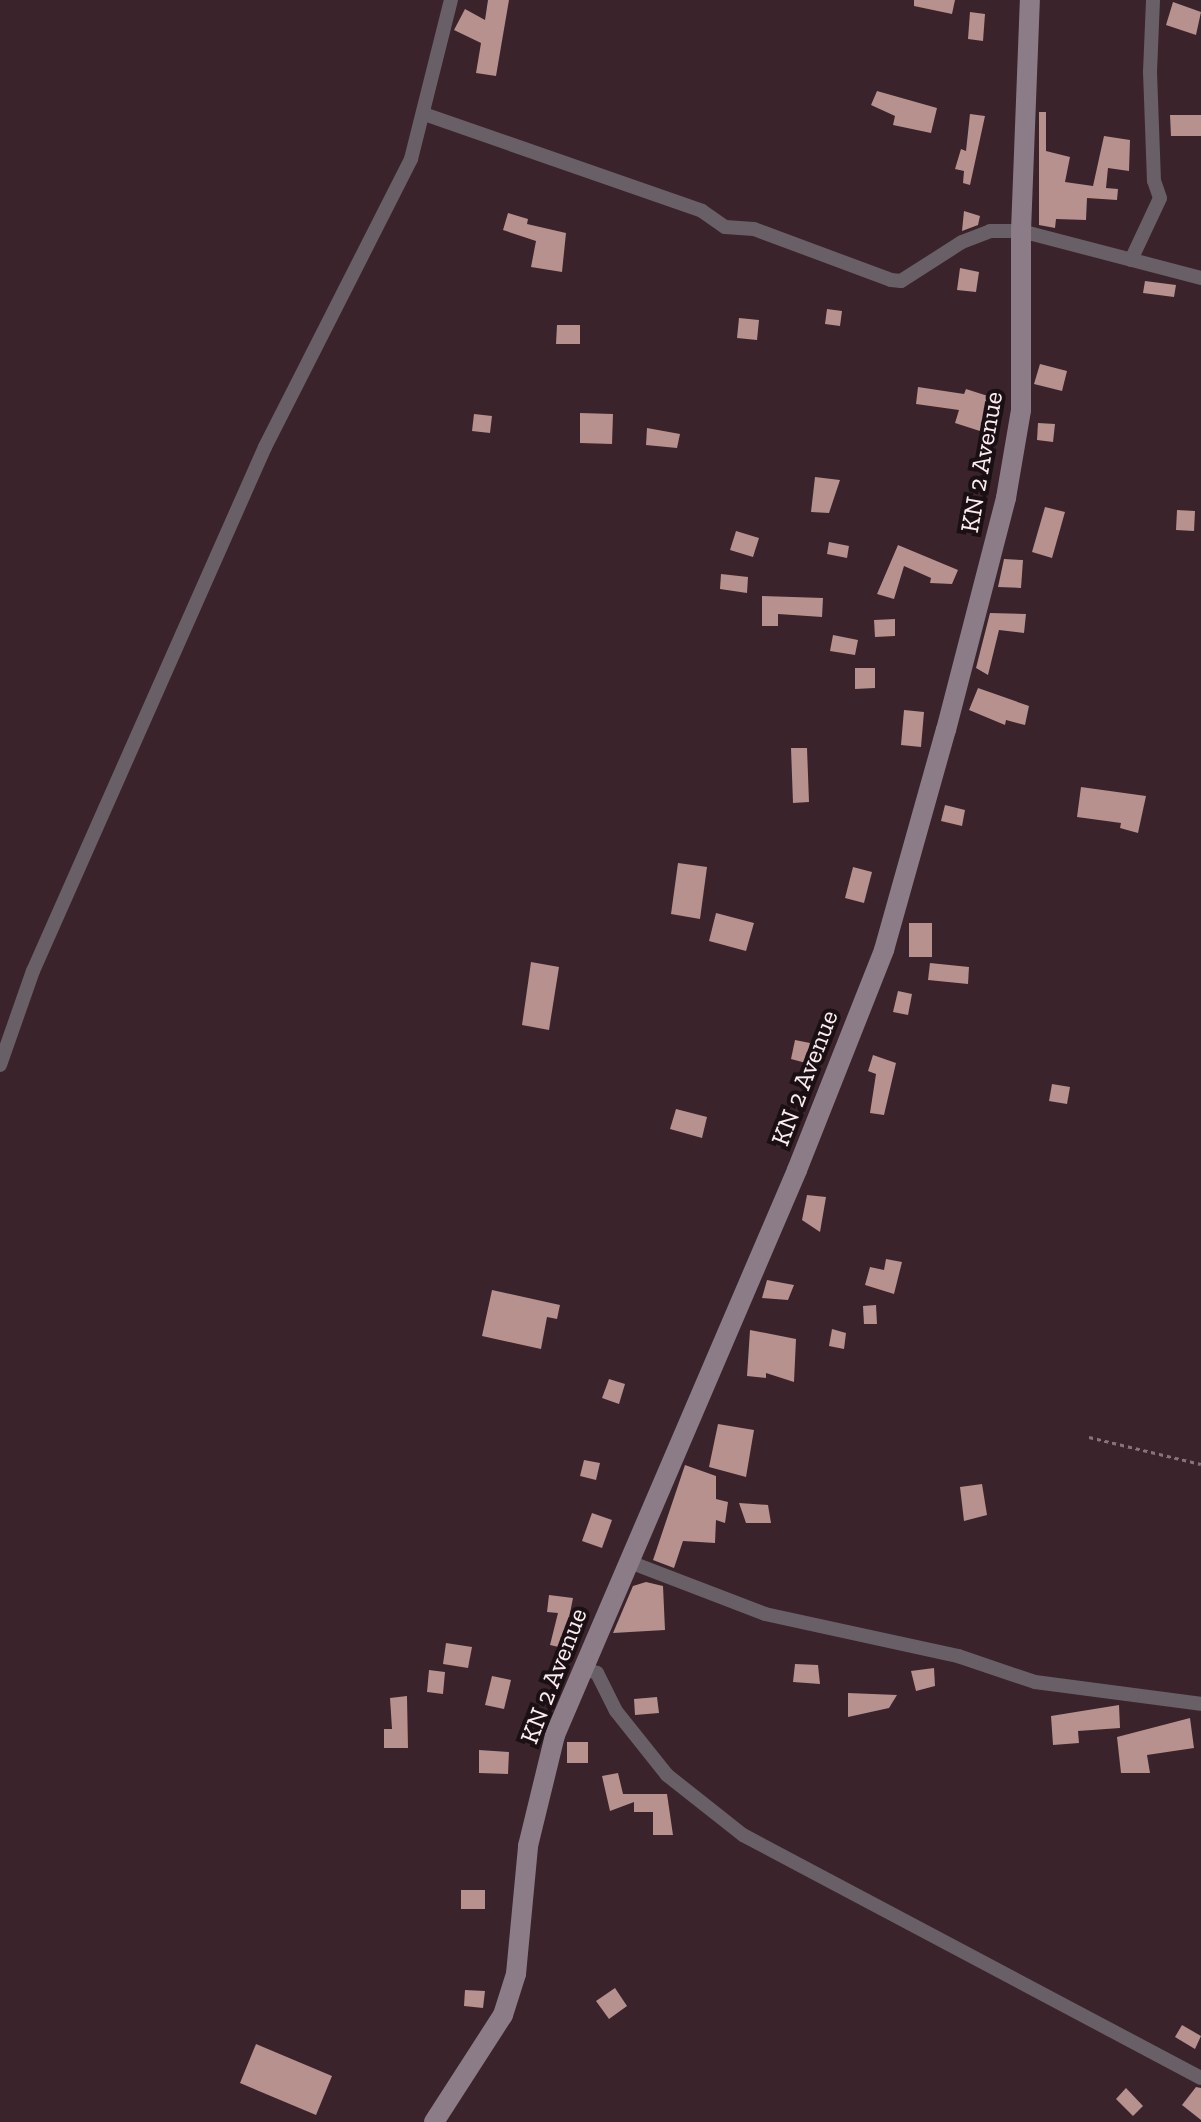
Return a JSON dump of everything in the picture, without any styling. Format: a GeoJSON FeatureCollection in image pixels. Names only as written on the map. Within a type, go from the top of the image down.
{"type":"FeatureCollection","features":[{"type":"Feature","properties":{"kind":"main road","name":"KN 2 Avenue"},"geometry":{"type":"LineString","coordinates":[[434,2122],[503,2015],[516,1974],[528,1846],[555,1735],[797,1170],[884,950],[1006,498],[1021,410],[1021,231],[1030,0]]}},
{"type":"Feature","properties":{"kind":"street"},"geometry":{"type":"LineString","coordinates":[[0,1065],[33,971],[265,447],[411,159],[451,0]]}},
{"type":"Feature","properties":{"kind":"street"},"geometry":{"type":"LineString","coordinates":[[1131,260],[1142,227],[1160,198],[1154,181],[1150,72],[1153,0]]}},
{"type":"Feature","properties":{"kind":"street"},"geometry":{"type":"LineString","coordinates":[[424,114],[608,182],[702,211],[725,227],[754,229],[891,280],[901,281],[962,242],[990,231],[1021,231],[1201,278]]}},
{"type":"Feature","properties":{"kind":"street"},"geometry":{"type":"LineString","coordinates":[[627,1561],[765,1614],[958,1656],[1035,1682],[1201,1704]]}},
{"type":"Feature","properties":{"kind":"street"},"geometry":{"type":"LineString","coordinates":[[583,1668],[597,1673],[616,1711],[667,1775],[743,1835],[1201,2078]]}},
{"type":"Feature","properties":{"kind":"path"},"geometry":{"type":"LineString","coordinates":[[1089,1437],[1201,1464]]}},
{"type":"Feature","properties":{"kind":"building"},"geometry":{"type":"Polygon","coordinates":[[[488,0],[509,0],[496,76],[476,73],[481,43],[454,30],[465,9],[485,20],[488,0]]]}},
{"type":"Feature","properties":{"kind":"building"},"geometry":{"type":"Polygon","coordinates":[[[914,0],[955,0],[952,14],[914,6],[914,0]]]}},
{"type":"Feature","properties":{"kind":"building"},"geometry":{"type":"Polygon","coordinates":[[[1173,2],[1201,12],[1196,35],[1166,25],[1173,2]]]}},
{"type":"Feature","properties":{"kind":"building"},"geometry":{"type":"Polygon","coordinates":[[[970,12],[985,14],[983,41],[968,39],[970,12]]]}},
{"type":"Feature","properties":{"kind":"building"},"geometry":{"type":"Polygon","coordinates":[[[877,91],[937,108],[931,133],[893,125],[895,116],[871,105],[877,91]]]}},
{"type":"Feature","properties":{"kind":"building"},"geometry":{"type":"Polygon","coordinates":[[[1039,112],[1046,112],[1046,151],[1070,157],[1065,182],[1093,186],[1104,136],[1130,140],[1129,171],[1108,168],[1106,188],[1118,189],[1117,200],[1087,198],[1086,220],[1056,219],[1055,228],[1039,225],[1039,112]]]}},
{"type":"Feature","properties":{"kind":"building"},"geometry":{"type":"Polygon","coordinates":[[[970,114],[985,116],[970,185],[963,183],[964,171],[955,169],[961,149],[966,151],[970,114]]]}},
{"type":"Feature","properties":{"kind":"building"},"geometry":{"type":"Polygon","coordinates":[[[1170,115],[1201,115],[1201,136],[1171,136],[1170,115]]]}},
{"type":"Feature","properties":{"kind":"building"},"geometry":{"type":"Polygon","coordinates":[[[964,211],[980,216],[978,225],[962,231],[964,211]]]}},
{"type":"Feature","properties":{"kind":"building"},"geometry":{"type":"Polygon","coordinates":[[[508,213],[528,219],[527,224],[566,233],[562,272],[531,267],[536,241],[503,230],[508,213]]]}},
{"type":"Feature","properties":{"kind":"building"},"geometry":{"type":"Polygon","coordinates":[[[960,268],[979,272],[976,292],[957,290],[960,268]]]}},
{"type":"Feature","properties":{"kind":"building"},"geometry":{"type":"Polygon","coordinates":[[[1145,281],[1176,285],[1174,297],[1143,293],[1145,281]]]}},
{"type":"Feature","properties":{"kind":"building"},"geometry":{"type":"Polygon","coordinates":[[[827,309],[842,311],[840,326],[825,324],[827,309]]]}},
{"type":"Feature","properties":{"kind":"building"},"geometry":{"type":"Polygon","coordinates":[[[739,318],[759,320],[757,340],[737,338],[739,318]]]}},
{"type":"Feature","properties":{"kind":"building"},"geometry":{"type":"Polygon","coordinates":[[[557,325],[580,325],[580,344],[556,344],[557,325]]]}},
{"type":"Feature","properties":{"kind":"building"},"geometry":{"type":"Polygon","coordinates":[[[1040,364],[1067,371],[1062,391],[1034,384],[1040,364]]]}},
{"type":"Feature","properties":{"kind":"building"},"geometry":{"type":"Polygon","coordinates":[[[918,387],[964,394],[966,389],[994,398],[983,432],[955,423],[959,410],[916,404],[918,387]]]}},
{"type":"Feature","properties":{"kind":"building"},"geometry":{"type":"Polygon","coordinates":[[[580,413],[613,414],[612,444],[580,443],[580,413]]]}},
{"type":"Feature","properties":{"kind":"building"},"geometry":{"type":"Polygon","coordinates":[[[474,414],[492,416],[490,433],[472,431],[474,414]]]}},
{"type":"Feature","properties":{"kind":"building"},"geometry":{"type":"Polygon","coordinates":[[[1038,423],[1055,424],[1053,442],[1037,440],[1038,423]]]}},
{"type":"Feature","properties":{"kind":"building"},"geometry":{"type":"Polygon","coordinates":[[[647,428],[680,434],[677,448],[646,445],[647,428]]]}},
{"type":"Feature","properties":{"kind":"building"},"geometry":{"type":"Polygon","coordinates":[[[815,477],[840,480],[829,513],[811,512],[815,477]]]}},
{"type":"Feature","properties":{"kind":"building"},"geometry":{"type":"Polygon","coordinates":[[[1045,507],[1065,512],[1052,558],[1032,552],[1045,507]]]}},
{"type":"Feature","properties":{"kind":"building"},"geometry":{"type":"Polygon","coordinates":[[[1177,510],[1195,511],[1194,531],[1176,530],[1177,510]]]}},
{"type":"Feature","properties":{"kind":"building"},"geometry":{"type":"Polygon","coordinates":[[[736,531],[759,538],[753,557],[730,550],[736,531]]]}},
{"type":"Feature","properties":{"kind":"building"},"geometry":{"type":"Polygon","coordinates":[[[829,542],[849,546],[847,558],[827,554],[829,542]]]}},
{"type":"Feature","properties":{"kind":"building"},"geometry":{"type":"Polygon","coordinates":[[[898,545],[958,570],[952,584],[930,583],[931,578],[904,566],[894,599],[877,594],[898,545]]]}},
{"type":"Feature","properties":{"kind":"building"},"geometry":{"type":"Polygon","coordinates":[[[1004,559],[1023,560],[1021,588],[998,587],[1004,559]]]}},
{"type":"Feature","properties":{"kind":"building"},"geometry":{"type":"Polygon","coordinates":[[[721,574],[748,577],[747,593],[720,589],[721,574]]]}},
{"type":"Feature","properties":{"kind":"building"},"geometry":{"type":"Polygon","coordinates":[[[762,596],[823,598],[822,617],[778,614],[778,626],[762,626],[762,596]]]}},
{"type":"Feature","properties":{"kind":"building"},"geometry":{"type":"Polygon","coordinates":[[[990,613],[1026,614],[1024,633],[999,630],[988,675],[976,668],[990,613]]]}},
{"type":"Feature","properties":{"kind":"building"},"geometry":{"type":"Polygon","coordinates":[[[895,619],[895,636],[875,637],[874,620],[895,619]]]}},
{"type":"Feature","properties":{"kind":"building"},"geometry":{"type":"Polygon","coordinates":[[[833,635],[858,640],[855,655],[830,651],[833,635]]]}},
{"type":"Feature","properties":{"kind":"building"},"geometry":{"type":"Polygon","coordinates":[[[855,668],[875,668],[875,688],[855,689],[855,668]]]}},
{"type":"Feature","properties":{"kind":"building"},"geometry":{"type":"Polygon","coordinates":[[[978,688],[1029,706],[1025,725],[1006,720],[1005,725],[969,710],[978,688]]]}},
{"type":"Feature","properties":{"kind":"building"},"geometry":{"type":"Polygon","coordinates":[[[904,710],[924,712],[921,747],[901,745],[904,710]]]}},
{"type":"Feature","properties":{"kind":"building"},"geometry":{"type":"Polygon","coordinates":[[[791,748],[807,748],[809,802],[793,803],[791,748]]]}},
{"type":"Feature","properties":{"kind":"building"},"geometry":{"type":"Polygon","coordinates":[[[1081,787],[1146,796],[1138,833],[1120,828],[1121,823],[1077,817],[1081,787]]]}},
{"type":"Feature","properties":{"kind":"building"},"geometry":{"type":"Polygon","coordinates":[[[945,805],[965,810],[962,826],[941,821],[945,805]]]}},
{"type":"Feature","properties":{"kind":"building"},"geometry":{"type":"Polygon","coordinates":[[[678,863],[707,867],[700,919],[671,914],[678,863]]]}},
{"type":"Feature","properties":{"kind":"building"},"geometry":{"type":"Polygon","coordinates":[[[853,867],[872,872],[864,903],[845,898],[853,867]]]}},
{"type":"Feature","properties":{"kind":"building"},"geometry":{"type":"Polygon","coordinates":[[[716,913],[754,923],[746,951],[709,941],[716,913]]]}},
{"type":"Feature","properties":{"kind":"building"},"geometry":{"type":"Polygon","coordinates":[[[909,923],[932,923],[932,957],[909,957],[909,923]]]}},
{"type":"Feature","properties":{"kind":"building"},"geometry":{"type":"Polygon","coordinates":[[[531,962],[559,967],[549,1030],[522,1025],[531,962]]]}},
{"type":"Feature","properties":{"kind":"building"},"geometry":{"type":"Polygon","coordinates":[[[930,963],[969,967],[968,984],[928,980],[930,963]]]}},
{"type":"Feature","properties":{"kind":"building"},"geometry":{"type":"Polygon","coordinates":[[[898,991],[912,994],[908,1015],[893,1012],[898,991]]]}},
{"type":"Feature","properties":{"kind":"building"},"geometry":{"type":"Polygon","coordinates":[[[795,1040],[810,1043],[806,1063],[791,1059],[795,1040]]]}},
{"type":"Feature","properties":{"kind":"building"},"geometry":{"type":"Polygon","coordinates":[[[873,1055],[896,1063],[884,1115],[870,1113],[876,1074],[868,1071],[873,1055]]]}},
{"type":"Feature","properties":{"kind":"building"},"geometry":{"type":"Polygon","coordinates":[[[1052,1084],[1070,1087],[1067,1104],[1049,1101],[1052,1084]]]}},
{"type":"Feature","properties":{"kind":"building"},"geometry":{"type":"Polygon","coordinates":[[[676,1109],[707,1117],[702,1138],[670,1129],[676,1109]]]}},
{"type":"Feature","properties":{"kind":"building"},"geometry":{"type":"Polygon","coordinates":[[[807,1195],[826,1197],[820,1232],[802,1220],[807,1195]]]}},
{"type":"Feature","properties":{"kind":"building"},"geometry":{"type":"Polygon","coordinates":[[[886,1259],[902,1262],[894,1294],[865,1285],[870,1267],[884,1270],[886,1259]]]}},
{"type":"Feature","properties":{"kind":"building"},"geometry":{"type":"Polygon","coordinates":[[[767,1280],[794,1285],[788,1300],[762,1298],[767,1280]]]}},
{"type":"Feature","properties":{"kind":"building"},"geometry":{"type":"Polygon","coordinates":[[[492,1290],[560,1305],[557,1319],[547,1317],[541,1349],[482,1336],[492,1290]]]}},
{"type":"Feature","properties":{"kind":"building"},"geometry":{"type":"Polygon","coordinates":[[[876,1305],[877,1324],[864,1324],[863,1306],[876,1305]]]}},
{"type":"Feature","properties":{"kind":"building"},"geometry":{"type":"Polygon","coordinates":[[[832,1329],[846,1333],[844,1349],[829,1346],[832,1329]]]}},
{"type":"Feature","properties":{"kind":"building"},"geometry":{"type":"Polygon","coordinates":[[[750,1330],[796,1339],[794,1382],[766,1373],[766,1378],[747,1376],[750,1330]]]}},
{"type":"Feature","properties":{"kind":"building"},"geometry":{"type":"Polygon","coordinates":[[[609,1379],[625,1384],[619,1404],[602,1398],[609,1379]]]}},
{"type":"Feature","properties":{"kind":"building"},"geometry":{"type":"Polygon","coordinates":[[[718,1424],[754,1430],[746,1477],[709,1467],[718,1424]]]}},
{"type":"Feature","properties":{"kind":"building"},"geometry":{"type":"Polygon","coordinates":[[[584,1460],[600,1463],[596,1480],[580,1476],[584,1460]]]}},
{"type":"Feature","properties":{"kind":"building"},"geometry":{"type":"Polygon","coordinates":[[[685,1465],[716,1476],[716,1499],[728,1502],[725,1523],[716,1520],[715,1543],[683,1541],[674,1568],[653,1560],[685,1465]]]}},
{"type":"Feature","properties":{"kind":"building"},"geometry":{"type":"Polygon","coordinates":[[[982,1484],[987,1515],[964,1521],[960,1487],[982,1484]]]}},
{"type":"Feature","properties":{"kind":"building"},"geometry":{"type":"Polygon","coordinates":[[[739,1503],[768,1505],[771,1523],[746,1523],[739,1503]]]}},
{"type":"Feature","properties":{"kind":"building"},"geometry":{"type":"Polygon","coordinates":[[[592,1513],[612,1520],[602,1548],[582,1541],[592,1513]]]}},
{"type":"Feature","properties":{"kind":"building"},"geometry":{"type":"Polygon","coordinates":[[[646,1582],[663,1586],[665,1630],[613,1633],[633,1586],[646,1582]]]}},
{"type":"Feature","properties":{"kind":"building"},"geometry":{"type":"Polygon","coordinates":[[[549,1595],[573,1598],[563,1648],[550,1645],[558,1613],[547,1612],[549,1595]]]}},
{"type":"Feature","properties":{"kind":"building"},"geometry":{"type":"Polygon","coordinates":[[[446,1643],[472,1647],[468,1668],[443,1664],[446,1643]]]}},
{"type":"Feature","properties":{"kind":"building"},"geometry":{"type":"Polygon","coordinates":[[[795,1664],[818,1665],[820,1684],[793,1682],[795,1664]]]}},
{"type":"Feature","properties":{"kind":"building"},"geometry":{"type":"Polygon","coordinates":[[[934,1668],[935,1686],[916,1691],[911,1671],[934,1668]]]}},
{"type":"Feature","properties":{"kind":"building"},"geometry":{"type":"Polygon","coordinates":[[[429,1670],[445,1672],[443,1694],[427,1692],[429,1670]]]}},
{"type":"Feature","properties":{"kind":"building"},"geometry":{"type":"Polygon","coordinates":[[[492,1676],[511,1680],[504,1709],[485,1705],[492,1676]]]}},
{"type":"Feature","properties":{"kind":"building"},"geometry":{"type":"Polygon","coordinates":[[[848,1693],[897,1695],[889,1708],[848,1717],[848,1693]]]}},
{"type":"Feature","properties":{"kind":"building"},"geometry":{"type":"Polygon","coordinates":[[[407,1696],[408,1748],[384,1748],[384,1729],[392,1729],[390,1698],[407,1696]]]}},
{"type":"Feature","properties":{"kind":"building"},"geometry":{"type":"Polygon","coordinates":[[[657,1697],[659,1713],[635,1715],[634,1699],[657,1697]]]}},
{"type":"Feature","properties":{"kind":"building"},"geometry":{"type":"Polygon","coordinates":[[[1119,1705],[1120,1728],[1078,1731],[1079,1743],[1053,1745],[1051,1716],[1119,1705]]]}},
{"type":"Feature","properties":{"kind":"building"},"geometry":{"type":"Polygon","coordinates":[[[1190,1718],[1194,1748],[1147,1755],[1150,1773],[1121,1773],[1117,1737],[1190,1718]]]}},
{"type":"Feature","properties":{"kind":"building"},"geometry":{"type":"Polygon","coordinates":[[[567,1742],[588,1742],[588,1763],[567,1763],[567,1742]]]}},
{"type":"Feature","properties":{"kind":"building"},"geometry":{"type":"Polygon","coordinates":[[[479,1750],[509,1752],[508,1774],[479,1773],[479,1750]]]}},
{"type":"Feature","properties":{"kind":"building"},"geometry":{"type":"Polygon","coordinates":[[[618,1773],[623,1794],[667,1794],[673,1835],[653,1835],[653,1812],[634,1812],[634,1802],[610,1811],[602,1776],[618,1773]]]}},
{"type":"Feature","properties":{"kind":"building"},"geometry":{"type":"Polygon","coordinates":[[[461,1890],[485,1890],[485,1909],[461,1909],[461,1890]]]}},
{"type":"Feature","properties":{"kind":"building"},"geometry":{"type":"Polygon","coordinates":[[[615,1988],[627,2006],[609,2019],[596,2001],[615,1988]]]}},
{"type":"Feature","properties":{"kind":"building"},"geometry":{"type":"Polygon","coordinates":[[[465,1990],[485,1991],[483,2008],[464,2006],[465,1990]]]}},
{"type":"Feature","properties":{"kind":"building"},"geometry":{"type":"Polygon","coordinates":[[[1182,2025],[1201,2036],[1195,2049],[1175,2037],[1182,2025]]]}},
{"type":"Feature","properties":{"kind":"building"},"geometry":{"type":"Polygon","coordinates":[[[256,2044],[332,2076],[316,2115],[240,2083],[256,2044]]]}},
{"type":"Feature","properties":{"kind":"building"},"geometry":{"type":"Polygon","coordinates":[[[1196,2087],[1201,2088],[1201,2120],[1182,2105],[1196,2087]]]}},
{"type":"Feature","properties":{"kind":"building"},"geometry":{"type":"Polygon","coordinates":[[[1126,2088],[1143,2106],[1133,2116],[1116,2099],[1126,2088]]]}}]}
